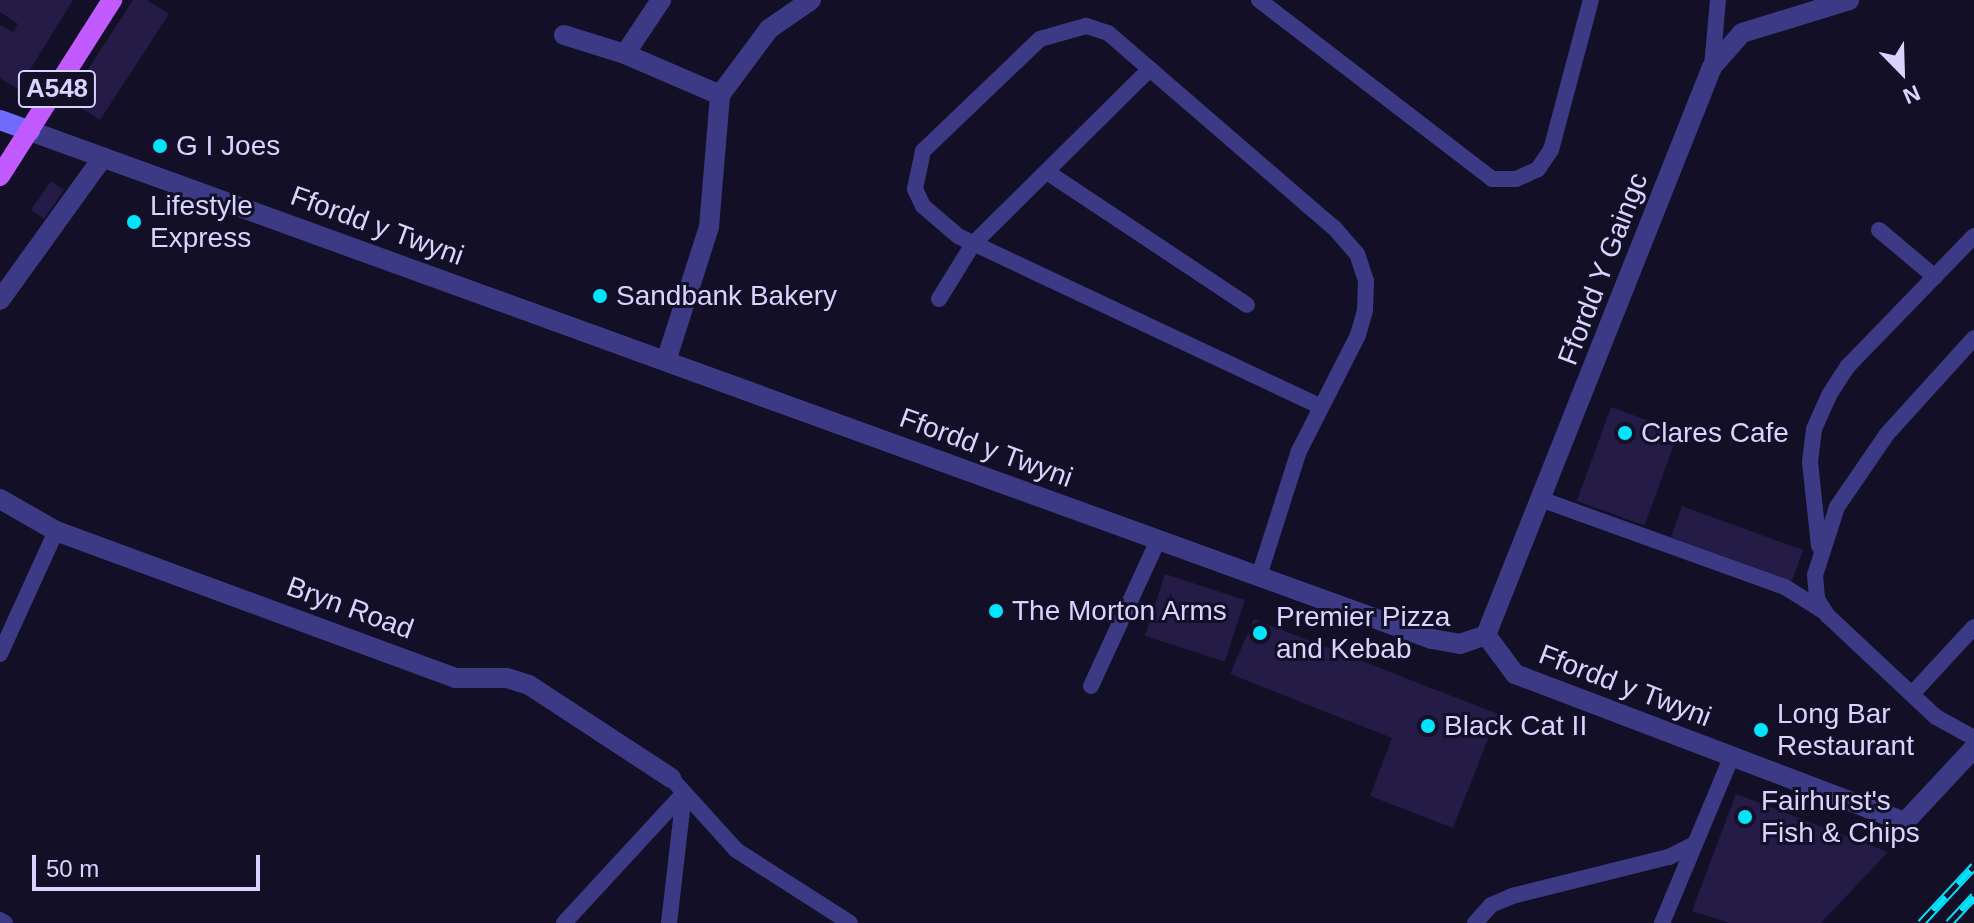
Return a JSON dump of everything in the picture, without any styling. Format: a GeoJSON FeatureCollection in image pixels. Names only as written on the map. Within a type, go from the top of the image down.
{"type":"FeatureCollection","features":[{"type":"Feature","properties":{"kind":"main road","name":"A548"},"geometry":{"type":"LineString","coordinates":[[0,176],[112,0]]}},
{"type":"Feature","properties":{"kind":"street"},"geometry":{"type":"LineString","coordinates":[[625,54],[661,0]]}},
{"type":"Feature","properties":{"kind":"street"},"geometry":{"type":"LineString","coordinates":[[666,361],[709,227],[720,95],[769,29],[811,0]]}},
{"type":"Feature","properties":{"kind":"street","name":"Ffordd Y Gaingc"},"geometry":{"type":"LineString","coordinates":[[1486,635],[1543,500],[1712,67],[1742,33],[1849,0]]}},
{"type":"Feature","properties":{"kind":"street"},"geometry":{"type":"LineString","coordinates":[[564,35],[625,54],[720,95]]}},
{"type":"Feature","properties":{"kind":"street"},"geometry":{"type":"LineString","coordinates":[[0,120],[30,131]]}},
{"type":"Feature","properties":{"kind":"street","name":"Ffordd y Twyni"},"geometry":{"type":"LineString","coordinates":[[30,131],[1432,639],[1460,644],[1486,635],[1515,674],[1905,822],[1974,748]]}},
{"type":"Feature","properties":{"kind":"street"},"geometry":{"type":"LineString","coordinates":[[0,300],[103,157]]}},
{"type":"Feature","properties":{"kind":"street","name":"Bryn Road"},"geometry":{"type":"LineString","coordinates":[[0,499],[56,531],[456,678],[507,678],[529,685],[677,785]]}},
{"type":"Feature","properties":{"kind":"lane"},"geometry":{"type":"LineString","coordinates":[[1259,0],[1492,179],[1516,179],[1538,169],[1551,150],[1591,0]]}},
{"type":"Feature","properties":{"kind":"lane"},"geometry":{"type":"LineString","coordinates":[[1712,67],[1718,0]]}},
{"type":"Feature","properties":{"kind":"lane"},"geometry":{"type":"LineString","coordinates":[[1259,576],[1299,451],[1365,310],[1366,281],[1357,254],[1108,33],[1086,26],[1067,28],[1040,39],[923,151],[915,189],[923,206],[973,244],[1320,406]]}},
{"type":"Feature","properties":{"kind":"lane"},"geometry":{"type":"LineString","coordinates":[[939,299],[973,244],[1150,69]]}},
{"type":"Feature","properties":{"kind":"lane"},"geometry":{"type":"LineString","coordinates":[[1047,172],[1247,305]]}},
{"type":"Feature","properties":{"kind":"lane"},"geometry":{"type":"LineString","coordinates":[[1879,230],[1935,277]]}},
{"type":"Feature","properties":{"kind":"lane"},"geometry":{"type":"LineString","coordinates":[[1827,615],[1817,599],[1819,550],[1810,462],[1814,429],[1829,395],[1848,366],[1974,236]]}},
{"type":"Feature","properties":{"kind":"lane"},"geometry":{"type":"LineString","coordinates":[[1819,550],[1837,507],[1887,434],[1974,338]]}},
{"type":"Feature","properties":{"kind":"lane"},"geometry":{"type":"LineString","coordinates":[[1543,500],[1785,587],[1827,615],[1952,730],[1974,738]]}},
{"type":"Feature","properties":{"kind":"lane"},"geometry":{"type":"LineString","coordinates":[[0,654],[56,531]]}},
{"type":"Feature","properties":{"kind":"lane"},"geometry":{"type":"LineString","coordinates":[[1091,686],[1158,540]]}},
{"type":"Feature","properties":{"kind":"lane"},"geometry":{"type":"LineString","coordinates":[[1912,694],[1974,627]]}},
{"type":"Feature","properties":{"kind":"lane"},"geometry":{"type":"LineString","coordinates":[[1662,923],[1732,756]]}},
{"type":"Feature","properties":{"kind":"lane"},"geometry":{"type":"LineString","coordinates":[[564,923],[677,785]]}},
{"type":"Feature","properties":{"kind":"lane"},"geometry":{"type":"LineString","coordinates":[[669,923],[677,785]]}},
{"type":"Feature","properties":{"kind":"lane"},"geometry":{"type":"LineString","coordinates":[[677,785],[736,850],[850,923]]}},
{"type":"Feature","properties":{"kind":"lane"},"geometry":{"type":"LineString","coordinates":[[1475,923],[1491,905],[1512,896],[1669,857],[1695,844]]}},
{"type":"Feature","properties":{"kind":"building"},"geometry":{"type":"Polygon","coordinates":[[[0,0],[73,0],[18,89],[0,78],[0,25],[13,32],[18,24],[0,12],[0,0]]]}},
{"type":"Feature","properties":{"kind":"building"},"geometry":{"type":"Polygon","coordinates":[[[133,0],[147,0],[169,14],[100,120],[68,100],[133,0]]]}},
{"type":"Feature","properties":{"kind":"building"},"geometry":{"type":"Polygon","coordinates":[[[51,181],[64,190],[44,219],[31,210],[51,181]]]}},
{"type":"Feature","properties":{"kind":"building"},"geometry":{"type":"Polygon","coordinates":[[[1611,407],[1679,432],[1644,526],[1577,501],[1611,407]]]}},
{"type":"Feature","properties":{"kind":"building"},"geometry":{"type":"Polygon","coordinates":[[[1682,506],[1803,550],[1792,581],[1671,537],[1682,506]]]}},
{"type":"Feature","properties":{"kind":"building"},"geometry":{"type":"Polygon","coordinates":[[[1165,574],[1245,600],[1225,662],[1145,636],[1165,574]]]}},
{"type":"Feature","properties":{"kind":"building","name":"Black Cat II"},"geometry":{"type":"Polygon","coordinates":[[[1254,619],[1498,714],[1453,828],[1370,796],[1392,738],[1230,674],[1254,619]]]}},
{"type":"Feature","properties":{"kind":"building"},"geometry":{"type":"Polygon","coordinates":[[[1736,794],[1888,852],[1821,923],[1729,923],[1692,911],[1736,794]]]}},
{"type":"Feature","properties":{"kind":"railway"},"geometry":{"type":"LineString","coordinates":[[1921,923],[1974,866]]}},
{"type":"Feature","properties":{"kind":"railway"},"geometry":{"type":"LineString","coordinates":[[1949,923],[1974,896]]}},
{"type":"Feature","properties":{"kind":"place","name":"G I Joes"},"geometry":{"type":"Point","coordinates":[160,146]}},
{"type":"Feature","properties":{"kind":"place","name":"Lifestyle Express"},"geometry":{"type":"Point","coordinates":[134,222]}},
{"type":"Feature","properties":{"kind":"place","name":"Sandbank Bakery"},"geometry":{"type":"Point","coordinates":[600,296]}},
{"type":"Feature","properties":{"kind":"place","name":"Clares Cafe"},"geometry":{"type":"Point","coordinates":[1625,433]}},
{"type":"Feature","properties":{"kind":"place","name":"The Morton Arms"},"geometry":{"type":"Point","coordinates":[996,611]}},
{"type":"Feature","properties":{"kind":"place","name":"Premier Pizza and Kebab"},"geometry":{"type":"Point","coordinates":[1260,633]}},
{"type":"Feature","properties":{"kind":"place","name":"Black Cat II"},"geometry":{"type":"Point","coordinates":[1428,726]}},
{"type":"Feature","properties":{"kind":"place","name":"Long Bar Restaurant"},"geometry":{"type":"Point","coordinates":[1761,730]}},
{"type":"Feature","properties":{"kind":"place","name":"Fairhurst's Fish & Chips"},"geometry":{"type":"Point","coordinates":[1745,817]}}]}
